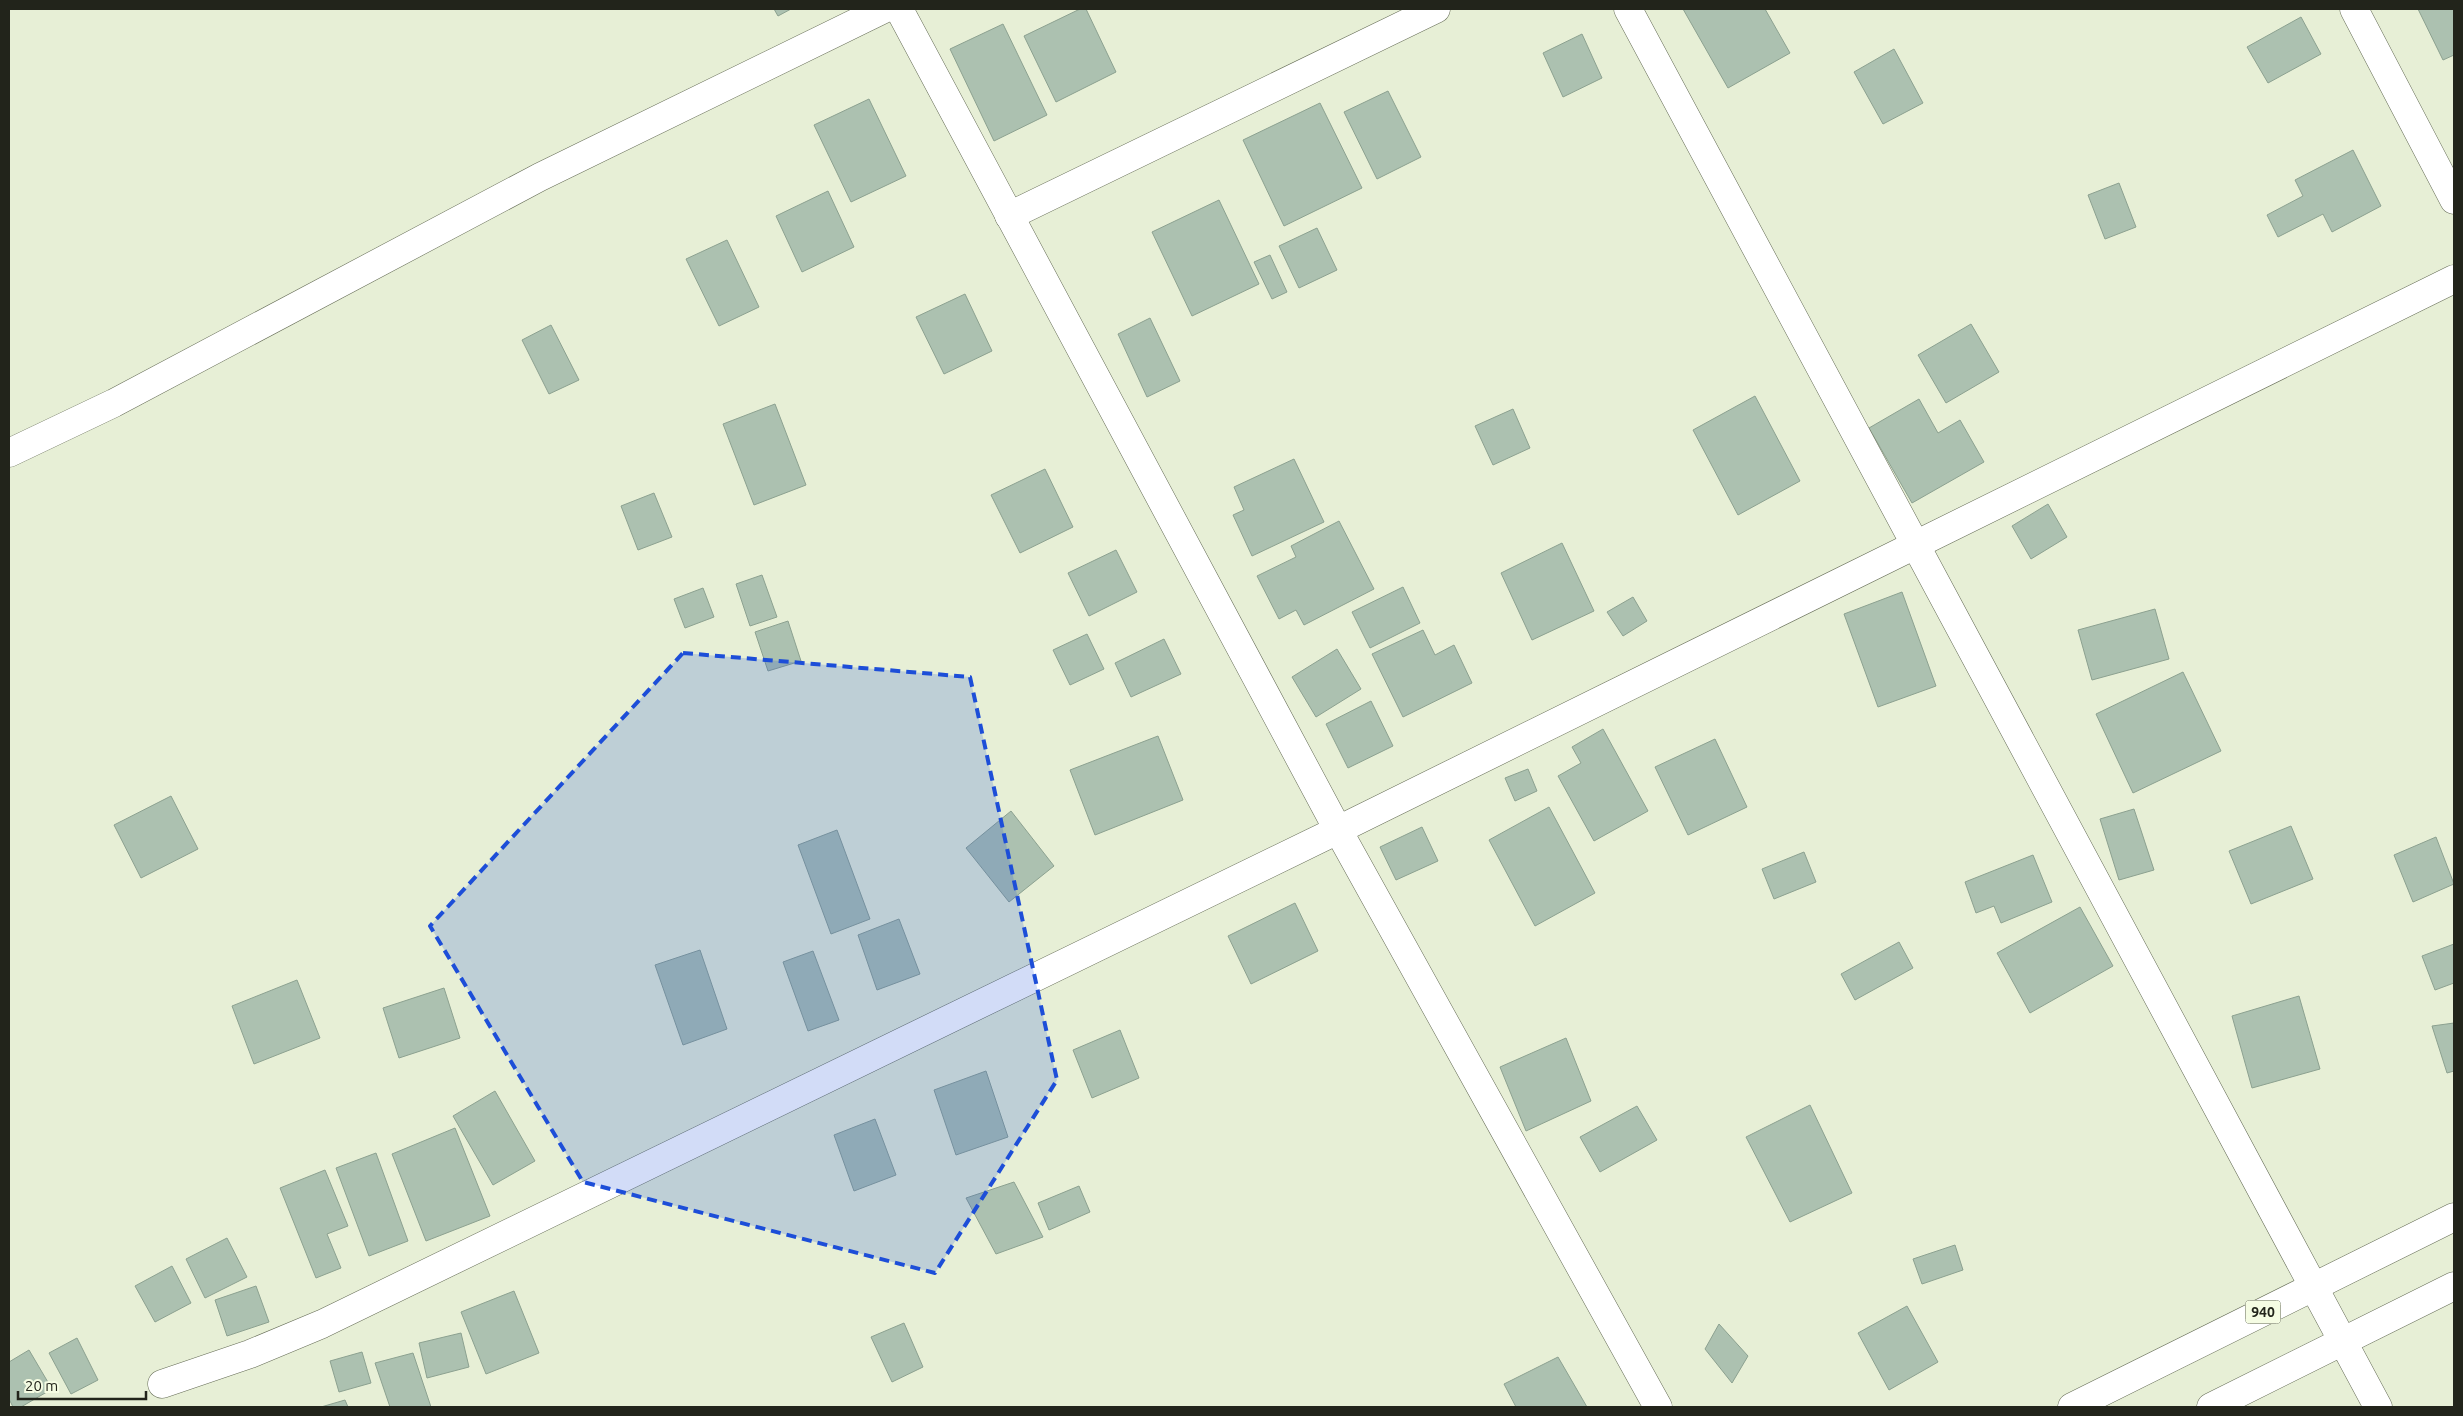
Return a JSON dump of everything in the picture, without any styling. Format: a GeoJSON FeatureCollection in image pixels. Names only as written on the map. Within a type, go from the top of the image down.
{"type":"FeatureCollection","features":[{"type":"Feature","properties":{"kind":"main road"},"geometry":{"type":"LineString","coordinates":[[9,453],[114,403],[540,177],[884,9]]}},
{"type":"Feature","properties":{"kind":"main road"},"geometry":{"type":"LineString","coordinates":[[898,9],[1338,830],[1658,1407]]}},
{"type":"Feature","properties":{"kind":"main road"},"geometry":{"type":"LineString","coordinates":[[1009,216],[1436,9]]}},
{"type":"Feature","properties":{"kind":"main road"},"geometry":{"type":"LineString","coordinates":[[1628,9],[2378,1407]]}},
{"type":"Feature","properties":{"kind":"main road"},"geometry":{"type":"LineString","coordinates":[[2354,9],[2454,200]]}},
{"type":"Feature","properties":{"kind":"main road"},"geometry":{"type":"LineString","coordinates":[[162,1384],[250,1354],[322,1324],[1338,830],[2454,279]]}},
{"type":"Feature","properties":{"kind":"main road","name":"940"},"geometry":{"type":"LineString","coordinates":[[2072,1407],[2454,1217]]}},
{"type":"Feature","properties":{"kind":"main road"},"geometry":{"type":"LineString","coordinates":[[2211,1407],[2454,1286]]}},
{"type":"Feature","properties":{"kind":"highlighted area"},"geometry":{"type":"Polygon","coordinates":[[[683,653],[970,677],[1057,1080],[935,1273],[583,1182],[430,926],[683,653]]]}},
{"type":"Feature","properties":{"kind":"building"},"geometry":{"type":"Polygon","coordinates":[[[774,9],[791,9],[778,16],[774,9]]]}},
{"type":"Feature","properties":{"kind":"building"},"geometry":{"type":"Polygon","coordinates":[[[1080,9],[1086,9],[1116,72],[1056,102],[1024,36],[1080,9]]]}},
{"type":"Feature","properties":{"kind":"building"},"geometry":{"type":"Polygon","coordinates":[[[1683,9],[1765,9],[1790,53],[1728,88],[1683,9]]]}},
{"type":"Feature","properties":{"kind":"building"},"geometry":{"type":"Polygon","coordinates":[[[2418,9],[2454,9],[2454,55],[2443,60],[2418,9]]]}},
{"type":"Feature","properties":{"kind":"building"},"geometry":{"type":"Polygon","coordinates":[[[2301,17],[2321,54],[2268,83],[2247,47],[2301,17]]]}},
{"type":"Feature","properties":{"kind":"building"},"geometry":{"type":"Polygon","coordinates":[[[1003,24],[1047,115],[994,141],[950,49],[1003,24]]]}},
{"type":"Feature","properties":{"kind":"building"},"geometry":{"type":"Polygon","coordinates":[[[1582,34],[1602,78],[1563,97],[1543,53],[1582,34]]]}},
{"type":"Feature","properties":{"kind":"building"},"geometry":{"type":"Polygon","coordinates":[[[1894,49],[1923,103],[1883,124],[1854,72],[1894,49]]]}},
{"type":"Feature","properties":{"kind":"building"},"geometry":{"type":"Polygon","coordinates":[[[1388,91],[1421,157],[1377,179],[1344,112],[1388,91]]]}},
{"type":"Feature","properties":{"kind":"building"},"geometry":{"type":"Polygon","coordinates":[[[869,99],[906,176],[851,202],[814,125],[869,99]]]}},
{"type":"Feature","properties":{"kind":"building"},"geometry":{"type":"Polygon","coordinates":[[[1320,103],[1362,188],[1284,226],[1243,140],[1320,103]]]}},
{"type":"Feature","properties":{"kind":"building"},"geometry":{"type":"Polygon","coordinates":[[[2353,150],[2381,206],[2332,232],[2323,214],[2278,237],[2267,215],[2303,196],[2295,180],[2353,150]]]}},
{"type":"Feature","properties":{"kind":"building"},"geometry":{"type":"Polygon","coordinates":[[[2119,183],[2136,227],[2105,239],[2088,195],[2119,183]]]}},
{"type":"Feature","properties":{"kind":"building"},"geometry":{"type":"Polygon","coordinates":[[[828,191],[854,247],[802,272],[776,216],[828,191]]]}},
{"type":"Feature","properties":{"kind":"building"},"geometry":{"type":"Polygon","coordinates":[[[1219,200],[1259,284],[1192,316],[1152,232],[1219,200]]]}},
{"type":"Feature","properties":{"kind":"building"},"geometry":{"type":"Polygon","coordinates":[[[1317,228],[1337,270],[1299,288],[1279,246],[1317,228]]]}},
{"type":"Feature","properties":{"kind":"building"},"geometry":{"type":"Polygon","coordinates":[[[727,240],[759,307],[719,326],[686,259],[727,240]]]}},
{"type":"Feature","properties":{"kind":"building"},"geometry":{"type":"Polygon","coordinates":[[[1270,255],[1287,292],[1272,299],[1254,262],[1270,255]]]}},
{"type":"Feature","properties":{"kind":"building"},"geometry":{"type":"Polygon","coordinates":[[[965,294],[992,351],[944,374],[916,317],[965,294]]]}},
{"type":"Feature","properties":{"kind":"building"},"geometry":{"type":"Polygon","coordinates":[[[1150,318],[1180,381],[1147,397],[1118,334],[1150,318]]]}},
{"type":"Feature","properties":{"kind":"building"},"geometry":{"type":"Polygon","coordinates":[[[1971,324],[1999,372],[1946,403],[1918,355],[1971,324]]]}},
{"type":"Feature","properties":{"kind":"building"},"geometry":{"type":"Polygon","coordinates":[[[551,325],[579,380],[549,394],[522,340],[551,325]]]}},
{"type":"Feature","properties":{"kind":"building"},"geometry":{"type":"Polygon","coordinates":[[[1755,396],[1800,481],[1738,515],[1693,430],[1755,396]]]}},
{"type":"Feature","properties":{"kind":"building"},"geometry":{"type":"Polygon","coordinates":[[[1919,399],[1938,433],[1960,420],[1984,462],[1912,503],[1869,428],[1919,399]]]}},
{"type":"Feature","properties":{"kind":"building"},"geometry":{"type":"Polygon","coordinates":[[[775,404],[806,485],[754,505],[723,424],[775,404]]]}},
{"type":"Feature","properties":{"kind":"building"},"geometry":{"type":"Polygon","coordinates":[[[1513,409],[1530,448],[1493,465],[1475,426],[1513,409]]]}},
{"type":"Feature","properties":{"kind":"building"},"geometry":{"type":"Polygon","coordinates":[[[1294,459],[1324,522],[1252,556],[1233,515],[1244,510],[1234,487],[1294,459]]]}},
{"type":"Feature","properties":{"kind":"building"},"geometry":{"type":"Polygon","coordinates":[[[1045,469],[1073,527],[1020,553],[991,495],[1045,469]]]}},
{"type":"Feature","properties":{"kind":"building"},"geometry":{"type":"Polygon","coordinates":[[[654,493],[672,537],[638,550],[621,506],[654,493]]]}},
{"type":"Feature","properties":{"kind":"building"},"geometry":{"type":"Polygon","coordinates":[[[2048,504],[2067,537],[2031,559],[2012,526],[2048,504]]]}},
{"type":"Feature","properties":{"kind":"building"},"geometry":{"type":"Polygon","coordinates":[[[1339,521],[1374,589],[1304,625],[1296,610],[1279,619],[1257,576],[1296,557],[1291,546],[1339,521]]]}},
{"type":"Feature","properties":{"kind":"building"},"geometry":{"type":"Polygon","coordinates":[[[1562,543],[1594,611],[1532,640],[1501,573],[1562,543]]]}},
{"type":"Feature","properties":{"kind":"building"},"geometry":{"type":"Polygon","coordinates":[[[1116,550],[1137,592],[1089,616],[1068,573],[1116,550]]]}},
{"type":"Feature","properties":{"kind":"building"},"geometry":{"type":"Polygon","coordinates":[[[762,575],[777,617],[750,626],[736,584],[762,575]]]}},
{"type":"Feature","properties":{"kind":"building"},"geometry":{"type":"Polygon","coordinates":[[[1403,587],[1420,623],[1370,648],[1352,612],[1403,587]]]}},
{"type":"Feature","properties":{"kind":"building"},"geometry":{"type":"Polygon","coordinates":[[[703,588],[714,617],[685,628],[674,599],[703,588]]]}},
{"type":"Feature","properties":{"kind":"building"},"geometry":{"type":"Polygon","coordinates":[[[1902,592],[1936,686],[1878,707],[1844,614],[1902,592]]]}},
{"type":"Feature","properties":{"kind":"building"},"geometry":{"type":"Polygon","coordinates":[[[1633,597],[1647,621],[1623,636],[1607,612],[1633,597]]]}},
{"type":"Feature","properties":{"kind":"building"},"geometry":{"type":"Polygon","coordinates":[[[2155,609],[2169,659],[2092,680],[2078,630],[2155,609]]]}},
{"type":"Feature","properties":{"kind":"building"},"geometry":{"type":"Polygon","coordinates":[[[788,621],[801,661],[768,671],[755,632],[788,621]]]}},
{"type":"Feature","properties":{"kind":"building"},"geometry":{"type":"Polygon","coordinates":[[[1423,630],[1435,655],[1454,645],[1472,683],[1403,717],[1372,654],[1423,630]]]}},
{"type":"Feature","properties":{"kind":"building"},"geometry":{"type":"Polygon","coordinates":[[[1087,634],[1104,669],[1070,685],[1053,650],[1087,634]]]}},
{"type":"Feature","properties":{"kind":"building"},"geometry":{"type":"Polygon","coordinates":[[[1164,639],[1181,674],[1131,697],[1115,663],[1164,639]]]}},
{"type":"Feature","properties":{"kind":"building"},"geometry":{"type":"Polygon","coordinates":[[[1337,649],[1361,689],[1316,717],[1292,677],[1337,649]]]}},
{"type":"Feature","properties":{"kind":"building"},"geometry":{"type":"Polygon","coordinates":[[[2183,672],[2221,751],[2133,793],[2096,714],[2183,672]]]}},
{"type":"Feature","properties":{"kind":"building"},"geometry":{"type":"Polygon","coordinates":[[[1371,701],[1393,746],[1348,768],[1326,724],[1371,701]]]}},
{"type":"Feature","properties":{"kind":"building"},"geometry":{"type":"Polygon","coordinates":[[[1603,729],[1648,811],[1594,841],[1558,776],[1581,763],[1572,747],[1603,729]]]}},
{"type":"Feature","properties":{"kind":"building"},"geometry":{"type":"Polygon","coordinates":[[[1158,736],[1183,800],[1095,835],[1070,770],[1158,736]]]}},
{"type":"Feature","properties":{"kind":"building"},"geometry":{"type":"Polygon","coordinates":[[[1715,739],[1747,807],[1688,835],[1655,767],[1715,739]]]}},
{"type":"Feature","properties":{"kind":"building"},"geometry":{"type":"Polygon","coordinates":[[[1528,769],[1537,791],[1515,801],[1505,778],[1528,769]]]}},
{"type":"Feature","properties":{"kind":"building"},"geometry":{"type":"Polygon","coordinates":[[[171,796],[198,849],[141,878],[114,825],[171,796]]]}},
{"type":"Feature","properties":{"kind":"building"},"geometry":{"type":"Polygon","coordinates":[[[1549,807],[1595,893],[1535,926],[1489,840],[1549,807]]]}},
{"type":"Feature","properties":{"kind":"building"},"geometry":{"type":"Polygon","coordinates":[[[2134,809],[2154,870],[2119,880],[2100,819],[2134,809]]]}},
{"type":"Feature","properties":{"kind":"building"},"geometry":{"type":"Polygon","coordinates":[[[1011,811],[1054,866],[1009,902],[966,848],[1011,811]]]}},
{"type":"Feature","properties":{"kind":"building"},"geometry":{"type":"Polygon","coordinates":[[[2291,826],[2313,879],[2251,904],[2229,851],[2291,826]]]}},
{"type":"Feature","properties":{"kind":"building"},"geometry":{"type":"Polygon","coordinates":[[[1422,827],[1438,861],[1396,880],[1380,847],[1422,827]]]}},
{"type":"Feature","properties":{"kind":"building"},"geometry":{"type":"Polygon","coordinates":[[[837,830],[870,919],[831,934],[798,845],[837,830]]]}},
{"type":"Feature","properties":{"kind":"building"},"geometry":{"type":"Polygon","coordinates":[[[2436,837],[2454,884],[2413,902],[2394,855],[2436,837]]]}},
{"type":"Feature","properties":{"kind":"building"},"geometry":{"type":"Polygon","coordinates":[[[1804,852],[1816,882],[1774,899],[1762,869],[1804,852]]]}},
{"type":"Feature","properties":{"kind":"building"},"geometry":{"type":"Polygon","coordinates":[[[2033,855],[2052,902],[2001,923],[1994,906],[1976,913],[1965,882],[2033,855]]]}},
{"type":"Feature","properties":{"kind":"building"},"geometry":{"type":"Polygon","coordinates":[[[1295,903],[1318,951],[1251,984],[1228,936],[1295,903]]]}},
{"type":"Feature","properties":{"kind":"building"},"geometry":{"type":"Polygon","coordinates":[[[2080,907],[2113,966],[2030,1013],[1997,953],[2080,907]]]}},
{"type":"Feature","properties":{"kind":"building"},"geometry":{"type":"Polygon","coordinates":[[[899,919],[920,974],[877,990],[858,935],[899,919]]]}},
{"type":"Feature","properties":{"kind":"building"},"geometry":{"type":"Polygon","coordinates":[[[1899,942],[1913,968],[1855,1000],[1841,974],[1899,942]]]}},
{"type":"Feature","properties":{"kind":"building"},"geometry":{"type":"Polygon","coordinates":[[[2454,944],[2454,983],[2435,990],[2422,956],[2454,944]]]}},
{"type":"Feature","properties":{"kind":"building"},"geometry":{"type":"Polygon","coordinates":[[[700,950],[727,1029],[683,1045],[655,965],[700,950]]]}},
{"type":"Feature","properties":{"kind":"building"},"geometry":{"type":"Polygon","coordinates":[[[813,951],[839,1020],[808,1031],[783,962],[813,951]]]}},
{"type":"Feature","properties":{"kind":"building"},"geometry":{"type":"Polygon","coordinates":[[[297,980],[320,1038],[254,1064],[232,1006],[297,980]]]}},
{"type":"Feature","properties":{"kind":"building"},"geometry":{"type":"Polygon","coordinates":[[[444,988],[460,1038],[399,1058],[383,1008],[444,988]]]}},
{"type":"Feature","properties":{"kind":"building"},"geometry":{"type":"Polygon","coordinates":[[[2299,996],[2320,1069],[2252,1088],[2232,1016],[2299,996]]]}},
{"type":"Feature","properties":{"kind":"building"},"geometry":{"type":"Polygon","coordinates":[[[2454,1023],[2454,1071],[2447,1073],[2432,1026],[2454,1023]]]}},
{"type":"Feature","properties":{"kind":"building"},"geometry":{"type":"Polygon","coordinates":[[[1120,1030],[1139,1078],[1092,1098],[1073,1050],[1120,1030]]]}},
{"type":"Feature","properties":{"kind":"building"},"geometry":{"type":"Polygon","coordinates":[[[1566,1038],[1591,1101],[1526,1131],[1500,1067],[1566,1038]]]}},
{"type":"Feature","properties":{"kind":"building"},"geometry":{"type":"Polygon","coordinates":[[[986,1071],[1008,1137],[956,1155],[934,1090],[986,1071]]]}},
{"type":"Feature","properties":{"kind":"building"},"geometry":{"type":"Polygon","coordinates":[[[495,1091],[535,1161],[493,1185],[453,1116],[495,1091]]]}},
{"type":"Feature","properties":{"kind":"building"},"geometry":{"type":"Polygon","coordinates":[[[1810,1105],[1852,1193],[1790,1222],[1746,1137],[1810,1105]]]}},
{"type":"Feature","properties":{"kind":"building"},"geometry":{"type":"Polygon","coordinates":[[[1637,1106],[1657,1140],[1600,1172],[1580,1137],[1637,1106]]]}},
{"type":"Feature","properties":{"kind":"building"},"geometry":{"type":"Polygon","coordinates":[[[875,1119],[896,1175],[854,1191],[834,1135],[875,1119]]]}},
{"type":"Feature","properties":{"kind":"building"},"geometry":{"type":"Polygon","coordinates":[[[455,1128],[490,1216],[426,1241],[392,1154],[455,1128]]]}},
{"type":"Feature","properties":{"kind":"building"},"geometry":{"type":"Polygon","coordinates":[[[376,1153],[408,1241],[369,1256],[336,1168],[376,1153]]]}},
{"type":"Feature","properties":{"kind":"building"},"geometry":{"type":"Polygon","coordinates":[[[325,1170],[348,1226],[327,1234],[341,1268],[316,1278],[280,1188],[325,1170]]]}},
{"type":"Feature","properties":{"kind":"building"},"geometry":{"type":"Polygon","coordinates":[[[1014,1182],[1043,1237],[996,1254],[966,1198],[1014,1182]]]}},
{"type":"Feature","properties":{"kind":"building"},"geometry":{"type":"Polygon","coordinates":[[[1079,1186],[1090,1212],[1049,1230],[1038,1203],[1079,1186]]]}},
{"type":"Feature","properties":{"kind":"building"},"geometry":{"type":"Polygon","coordinates":[[[227,1238],[247,1277],[205,1298],[186,1259],[227,1238]]]}},
{"type":"Feature","properties":{"kind":"building"},"geometry":{"type":"Polygon","coordinates":[[[1955,1245],[1963,1270],[1922,1284],[1913,1259],[1955,1245]]]}},
{"type":"Feature","properties":{"kind":"building"},"geometry":{"type":"Polygon","coordinates":[[[172,1266],[191,1303],[155,1322],[135,1286],[172,1266]]]}},
{"type":"Feature","properties":{"kind":"building"},"geometry":{"type":"Polygon","coordinates":[[[256,1286],[269,1322],[227,1336],[215,1300],[256,1286]]]}},
{"type":"Feature","properties":{"kind":"building"},"geometry":{"type":"Polygon","coordinates":[[[514,1291],[539,1353],[486,1374],[461,1312],[514,1291]]]}},
{"type":"Feature","properties":{"kind":"building"},"geometry":{"type":"Polygon","coordinates":[[[1907,1306],[1938,1362],[1889,1390],[1858,1333],[1907,1306]]]}},
{"type":"Feature","properties":{"kind":"building"},"geometry":{"type":"Polygon","coordinates":[[[904,1323],[923,1367],[892,1382],[871,1337],[904,1323]]]}},
{"type":"Feature","properties":{"kind":"building"},"geometry":{"type":"Polygon","coordinates":[[[1719,1324],[1748,1356],[1732,1383],[1705,1349],[1719,1324]]]}},
{"type":"Feature","properties":{"kind":"building"},"geometry":{"type":"Polygon","coordinates":[[[461,1333],[469,1367],[427,1378],[419,1343],[461,1333]]]}},
{"type":"Feature","properties":{"kind":"building"},"geometry":{"type":"Polygon","coordinates":[[[77,1338],[98,1380],[71,1394],[49,1353],[77,1338]]]}},
{"type":"Feature","properties":{"kind":"building"},"geometry":{"type":"Polygon","coordinates":[[[29,1350],[52,1389],[21,1407],[13,1407],[9,1399],[9,1362],[29,1350]]]}},
{"type":"Feature","properties":{"kind":"building"},"geometry":{"type":"Polygon","coordinates":[[[362,1352],[371,1383],[339,1392],[330,1361],[362,1352]]]}},
{"type":"Feature","properties":{"kind":"building"},"geometry":{"type":"Polygon","coordinates":[[[413,1353],[431,1407],[390,1407],[375,1363],[413,1353]]]}},
{"type":"Feature","properties":{"kind":"building"},"geometry":{"type":"Polygon","coordinates":[[[1558,1357],[1587,1407],[1516,1407],[1504,1384],[1558,1357]]]}},
{"type":"Feature","properties":{"kind":"building"},"geometry":{"type":"Polygon","coordinates":[[[345,1400],[348,1407],[321,1407],[345,1400]]]}}]}
